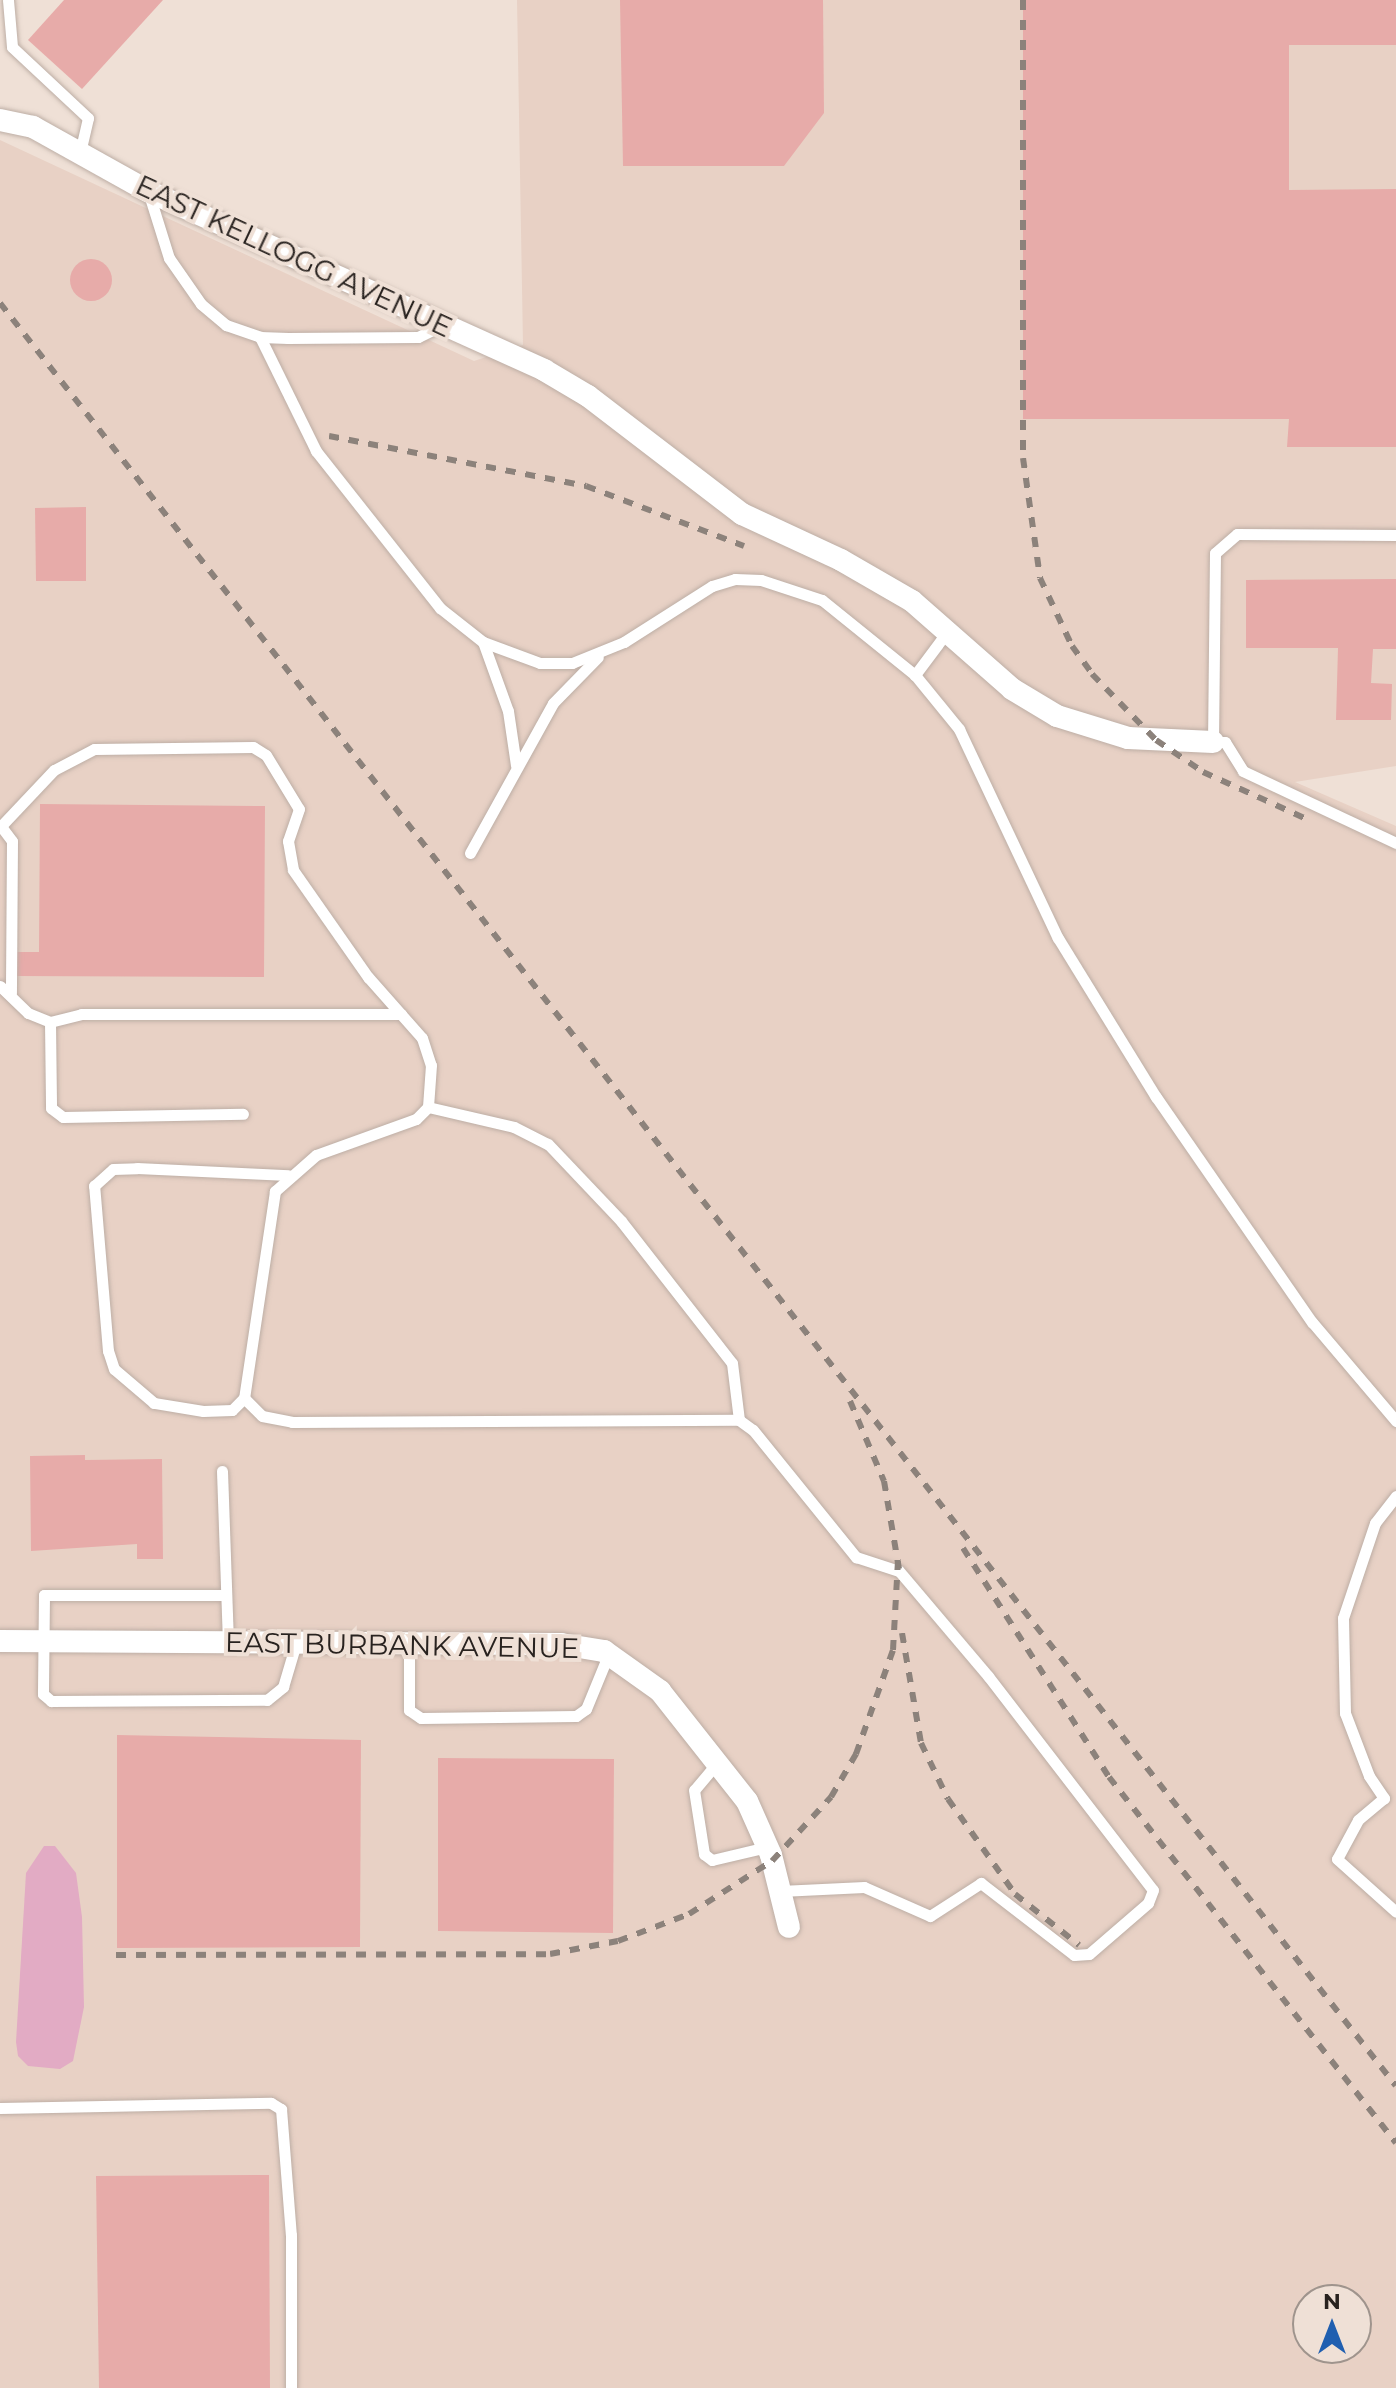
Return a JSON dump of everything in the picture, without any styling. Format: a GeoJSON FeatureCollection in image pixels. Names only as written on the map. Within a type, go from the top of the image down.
{"type":"FeatureCollection","features":[{"type":"Feature","properties":{"kind":"street","name":"EAST KELLOGG AVENUE"},"geometry":{"type":"LineString","coordinates":[[0,120],[33,127],[148,191],[544,370],[588,396],[714,496],[912,601],[1012,689],[1080,727],[1128,738],[1213,742]]}},
{"type":"Feature","properties":{"kind":"street","name":"EAST BURBANK AVENUE"},"geometry":{"type":"LineString","coordinates":[[0,1641],[561,1644],[609,1653],[660,1691],[747,1801],[767,1847],[789,1927]]}},
{"type":"Feature","properties":{"kind":"lane"},"geometry":{"type":"LineString","coordinates":[[8,0],[12,47],[88,118],[80,152]]}},
{"type":"Feature","properties":{"kind":"lane"},"geometry":{"type":"LineString","coordinates":[[148,191],[169,258],[201,304],[226,325],[260,337],[418,337],[444,325]]}},
{"type":"Feature","properties":{"kind":"lane"},"geometry":{"type":"LineString","coordinates":[[260,337],[324,462],[440,608],[483,642],[540,663],[572,663],[600,654],[712,586],[735,579],[761,580],[822,600],[915,675],[959,729],[1058,938],[1097,1007],[1312,1322],[1396,1421]]}},
{"type":"Feature","properties":{"kind":"lane"},"geometry":{"type":"LineString","coordinates":[[1396,535],[1237,534],[1215,553],[1213,742],[1225,742],[1243,771],[1396,843]]}},
{"type":"Feature","properties":{"kind":"lane"},"geometry":{"type":"LineString","coordinates":[[915,675],[947,632]]}},
{"type":"Feature","properties":{"kind":"lane"},"geometry":{"type":"LineString","coordinates":[[483,642],[508,711],[516,765]]}},
{"type":"Feature","properties":{"kind":"lane"},"geometry":{"type":"LineString","coordinates":[[470,853],[553,703],[600,654]]}},
{"type":"Feature","properties":{"kind":"lane"},"geometry":{"type":"LineString","coordinates":[[11,993],[12,841],[1,826],[54,770],[94,749],[253,747],[266,755],[299,809],[288,841],[293,870],[368,977],[422,1038],[431,1065],[428,1107],[416,1119],[389,1131],[316,1155],[288,1175],[275,1191],[269,1210],[244,1398],[232,1410],[154,1403],[114,1369],[94,1186],[113,1169],[288,1175]]}},
{"type":"Feature","properties":{"kind":"lane"},"geometry":{"type":"LineString","coordinates":[[0,986],[11,993],[28,1013],[50,1022],[81,1014],[401,1014]]}},
{"type":"Feature","properties":{"kind":"lane"},"geometry":{"type":"LineString","coordinates":[[50,1022],[51,1108],[63,1117],[243,1114]]}},
{"type":"Feature","properties":{"kind":"lane"},"geometry":{"type":"LineString","coordinates":[[428,1107],[514,1127],[548,1144],[621,1221],[732,1363],[739,1420]]}},
{"type":"Feature","properties":{"kind":"lane"},"geometry":{"type":"LineString","coordinates":[[244,1398],[262,1416],[292,1422],[739,1420],[753,1430],[856,1557],[899,1571],[988,1676],[1153,1890],[1148,1903],[1089,1954],[1074,1955],[981,1883],[930,1916],[864,1887],[780,1891]]}},
{"type":"Feature","properties":{"kind":"lane"},"geometry":{"type":"LineString","coordinates":[[222,1471],[228,1642]]}},
{"type":"Feature","properties":{"kind":"lane"},"geometry":{"type":"LineString","coordinates":[[1396,1496],[1375,1523],[1343,1618],[1345,1713],[1369,1776],[1384,1798],[1358,1820],[1337,1859],[1396,1912]]}},
{"type":"Feature","properties":{"kind":"lane"},"geometry":{"type":"LineString","coordinates":[[226,1595],[44,1595],[39,1641],[41,1689],[51,1701],[212,1702],[275,1696],[283,1687],[296,1643]]}},
{"type":"Feature","properties":{"kind":"lane"},"geometry":{"type":"LineString","coordinates":[[409,1643],[409,1710],[421,1718],[576,1716],[586,1709],[609,1653]]}},
{"type":"Feature","properties":{"kind":"lane"},"geometry":{"type":"LineString","coordinates":[[717,1763],[694,1790],[704,1854],[712,1860],[767,1847]]}},
{"type":"Feature","properties":{"kind":"lane"},"geometry":{"type":"LineString","coordinates":[[0,2108],[271,2103],[281,2109],[291,2235],[291,2388]]}},
{"type":"Feature","properties":{"kind":"shaded area"},"geometry":{"type":"Polygon","coordinates":[[[517,0],[1396,0],[1396,766],[1295,782],[1396,826],[1396,2388],[0,2388],[0,140],[474,361],[523,345],[517,0]]]}},
{"type":"Feature","properties":{"kind":"shaded area"},"geometry":{"type":"Polygon","coordinates":[[[44,1846],[55,1846],[76,1873],[82,1917],[84,2007],[73,2061],[60,2069],[28,2066],[18,2056],[16,2042],[26,1873],[44,1846]]]}},
{"type":"Feature","properties":{"kind":"building"},"geometry":{"type":"Polygon","coordinates":[[[64,0],[163,0],[82,89],[28,40],[64,0]]]}},
{"type":"Feature","properties":{"kind":"building"},"geometry":{"type":"Polygon","coordinates":[[[620,0],[823,0],[824,113],[784,166],[623,166],[620,0]]]}},
{"type":"Feature","properties":{"kind":"building"},"geometry":{"type":"Polygon","coordinates":[[[1023,0],[1396,0],[1396,45],[1289,45],[1289,190],[1396,189],[1396,447],[1287,447],[1289,419],[1023,419],[1023,0]]]}},
{"type":"Feature","properties":{"kind":"building"},"geometry":{"type":"Polygon","coordinates":[[[91,259],[106,265],[112,280],[106,295],[91,301],[76,295],[70,280],[76,265],[91,259]]]}},
{"type":"Feature","properties":{"kind":"building"},"geometry":{"type":"Polygon","coordinates":[[[86,507],[86,581],[36,581],[35,508],[86,507]]]}},
{"type":"Feature","properties":{"kind":"building"},"geometry":{"type":"Polygon","coordinates":[[[1396,579],[1396,649],[1373,649],[1371,683],[1392,684],[1391,720],[1336,720],[1338,648],[1246,648],[1246,580],[1396,579]]]}},
{"type":"Feature","properties":{"kind":"building"},"geometry":{"type":"Polygon","coordinates":[[[40,804],[265,806],[264,977],[14,976],[14,952],[39,952],[40,804]]]}},
{"type":"Feature","properties":{"kind":"building"},"geometry":{"type":"Polygon","coordinates":[[[85,1455],[85,1460],[162,1459],[163,1559],[137,1559],[137,1544],[31,1551],[30,1456],[85,1455]]]}},
{"type":"Feature","properties":{"kind":"building"},"geometry":{"type":"Polygon","coordinates":[[[117,1735],[361,1740],[360,1947],[117,1948],[117,1735]]]}},
{"type":"Feature","properties":{"kind":"building"},"geometry":{"type":"Polygon","coordinates":[[[438,1758],[614,1759],[613,1933],[438,1931],[438,1758]]]}},
{"type":"Feature","properties":{"kind":"building"},"geometry":{"type":"Polygon","coordinates":[[[269,2175],[270,2388],[99,2388],[96,2176],[269,2175]]]}},
{"type":"Feature","properties":{"kind":"railway"},"geometry":{"type":"LineString","coordinates":[[1023,0],[1023,458],[1040,578],[1072,646],[1092,674],[1156,740],[1203,772],[1311,821]]}},
{"type":"Feature","properties":{"kind":"railway"},"geometry":{"type":"LineString","coordinates":[[0,303],[1396,2086]]}},
{"type":"Feature","properties":{"kind":"railway"},"geometry":{"type":"LineString","coordinates":[[329,436],[586,486],[744,546]]}},
{"type":"Feature","properties":{"kind":"railway"},"geometry":{"type":"LineString","coordinates":[[850,1401],[884,1481],[899,1569]]}},
{"type":"Feature","properties":{"kind":"railway"},"geometry":{"type":"LineString","coordinates":[[963,1548],[1109,1777],[1396,2143]]}},
{"type":"Feature","properties":{"kind":"railway"},"geometry":{"type":"LineString","coordinates":[[116,1955],[550,1954],[618,1941],[689,1914],[772,1861],[831,1797],[856,1754],[893,1650],[898,1561]]}},
{"type":"Feature","properties":{"kind":"railway"},"geometry":{"type":"LineString","coordinates":[[902,1633],[921,1743],[948,1799],[1015,1894],[1079,1945]]}}]}
